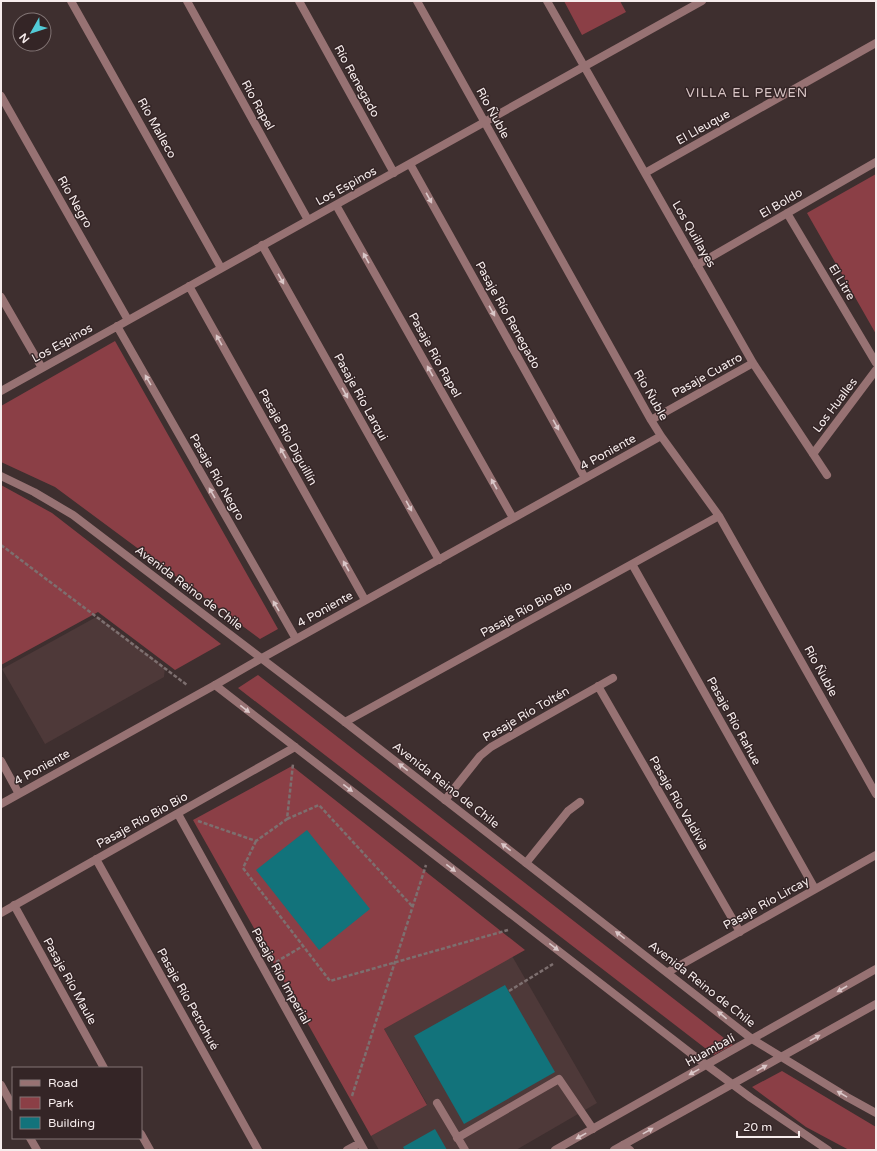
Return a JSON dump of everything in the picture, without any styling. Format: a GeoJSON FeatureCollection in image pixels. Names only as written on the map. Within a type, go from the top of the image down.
{"type":"FeatureCollection","features":[{"type":"Feature","properties":{"kind":"street","name":"Río Malleco"},"geometry":{"type":"LineString","coordinates":[[71,1],[221,268]]}},
{"type":"Feature","properties":{"kind":"street","name":"Río Rapel"},"geometry":{"type":"LineString","coordinates":[[187,1],[308,220]]}},
{"type":"Feature","properties":{"kind":"street","name":"Río Renegado"},"geometry":{"type":"LineString","coordinates":[[299,1],[394,172]]}},
{"type":"Feature","properties":{"kind":"street","name":"Río Ñuble"},"geometry":{"type":"LineString","coordinates":[[418,1],[484,123],[651,420],[719,516],[876,794]]}},
{"type":"Feature","properties":{"kind":"street","name":"Los Quillayes"},"geometry":{"type":"LineString","coordinates":[[547,1],[753,363],[827,475]]}},
{"type":"Feature","properties":{"kind":"street","name":"Los Espinos"},"geometry":{"type":"LineString","coordinates":[[1,391],[702,1]]}},
{"type":"Feature","properties":{"kind":"street","name":"El Lleuque"},"geometry":{"type":"LineString","coordinates":[[645,173],[876,43]]}},
{"type":"Feature","properties":{"kind":"street","name":"Río Negro"},"geometry":{"type":"LineString","coordinates":[[1,96],[128,320]]}},
{"type":"Feature","properties":{"kind":"street","name":"El Boldo"},"geometry":{"type":"LineString","coordinates":[[697,265],[876,162]]}},
{"type":"Feature","properties":{"kind":"street","name":"Pasaje Río Renegado"},"geometry":{"type":"LineString","coordinates":[[410,164],[585,478]]}},
{"type":"Feature","properties":{"kind":"street","name":"Pasaje Río Rapel"},"geometry":{"type":"LineString","coordinates":[[336,205],[513,518]]}},
{"type":"Feature","properties":{"kind":"street","name":"El Litre"},"geometry":{"type":"LineString","coordinates":[[787,213],[876,363]]}},
{"type":"Feature","properties":{"kind":"street","name":"Pasaje Río Larqui"},"geometry":{"type":"LineString","coordinates":[[262,245],[439,560]]}},
{"type":"Feature","properties":{"kind":"street","name":"Pasaje Río Diguillín"},"geometry":{"type":"LineString","coordinates":[[189,286],[365,600]]}},
{"type":"Feature","properties":{"kind":"street"},"geometry":{"type":"LineString","coordinates":[[1,297],[42,368]]}},
{"type":"Feature","properties":{"kind":"street","name":"Pasaje Río Negro"},"geometry":{"type":"LineString","coordinates":[[117,326],[296,640]]}},
{"type":"Feature","properties":{"kind":"street","name":"Pasaje Cuatro"},"geometry":{"type":"LineString","coordinates":[[651,420],[753,363]]}},
{"type":"Feature","properties":{"kind":"street","name":"Los Hualles"},"geometry":{"type":"LineString","coordinates":[[813,454],[876,370]]}},
{"type":"Feature","properties":{"kind":"street","name":"4 Poniente"},"geometry":{"type":"LineString","coordinates":[[1,804],[661,436]]}},
{"type":"Feature","properties":{"kind":"street","name":"Avenida Reino de Chile"},"geometry":{"type":"LineString","coordinates":[[1,476],[34,492],[72,515],[262,658],[668,972],[752,1039],[876,1112]]}},
{"type":"Feature","properties":{"kind":"street","name":"Pasaje Río Bio Bio"},"geometry":{"type":"LineString","coordinates":[[345,722],[719,516]]}},
{"type":"Feature","properties":{"kind":"street","name":"Pasaje Río Rahue"},"geometry":{"type":"LineString","coordinates":[[632,564],[815,889]]}},
{"type":"Feature","properties":{"kind":"street","name":"Pasaje Río Toltén"},"geometry":{"type":"LineString","coordinates":[[445,800],[480,756],[491,747],[613,678]]}},
{"type":"Feature","properties":{"kind":"street"},"geometry":{"type":"LineString","coordinates":[[215,685],[732,1084],[828,1150]]}},
{"type":"Feature","properties":{"kind":"street","name":"Pasaje Río Valdivia"},"geometry":{"type":"LineString","coordinates":[[598,686],[740,932]]}},
{"type":"Feature","properties":{"kind":"street","name":"Pasaje Río Bio Bio"},"geometry":{"type":"LineString","coordinates":[[1,912],[296,748]]}},
{"type":"Feature","properties":{"kind":"street"},"geometry":{"type":"LineString","coordinates":[[1,761],[19,794]]}},
{"type":"Feature","properties":{"kind":"street"},"geometry":{"type":"LineString","coordinates":[[526,863],[568,811],[580,802]]}},
{"type":"Feature","properties":{"kind":"street","name":"Pasaje Río Imperial"},"geometry":{"type":"LineString","coordinates":[[178,814],[362,1146]]}},
{"type":"Feature","properties":{"kind":"street","name":"Pasaje Río Lircay"},"geometry":{"type":"LineString","coordinates":[[668,972],[876,855]]}},
{"type":"Feature","properties":{"kind":"street","name":"Pasaje Río Petrohué"},"geometry":{"type":"LineString","coordinates":[[96,859],[258,1150]]}},
{"type":"Feature","properties":{"kind":"street","name":"Pasaje Río Maule"},"geometry":{"type":"LineString","coordinates":[[14,905],[103,1067]]}},
{"type":"Feature","properties":{"kind":"street","name":"Huambalí"},"geometry":{"type":"LineString","coordinates":[[555,1150],[876,970]]}},
{"type":"Feature","properties":{"kind":"street"},"geometry":{"type":"LineString","coordinates":[[614,1150],[876,1004]]}},
{"type":"Feature","properties":{"kind":"street"},"geometry":{"type":"LineString","coordinates":[[457,1138],[559,1080],[593,1129]]}},
{"type":"Feature","properties":{"kind":"street"},"geometry":{"type":"LineString","coordinates":[[1,1085],[12,1105]]}},
{"type":"Feature","properties":{"kind":"street"},"geometry":{"type":"LineString","coordinates":[[438,1104],[465,1150]]}},
{"type":"Feature","properties":{"kind":"street"},"geometry":{"type":"LineString","coordinates":[[142,1136],[150,1150]]}},
{"type":"Feature","properties":{"kind":"street"},"geometry":{"type":"LineString","coordinates":[[31,1139],[37,1150]]}},
{"type":"Feature","properties":{"kind":"street"},"geometry":{"type":"LineString","coordinates":[[623,1145],[630,1150]]}},
{"type":"Feature","properties":{"kind":"street"},"geometry":{"type":"LineString","coordinates":[[347,1150],[362,1146]]}},
{"type":"Feature","properties":{"kind":"path"},"geometry":{"type":"LineString","coordinates":[[1,545],[199,693]]}},
{"type":"Feature","properties":{"kind":"path"},"geometry":{"type":"LineString","coordinates":[[287,819],[296,748]]}},
{"type":"Feature","properties":{"kind":"path"},"geometry":{"type":"LineString","coordinates":[[412,907],[319,805],[287,819],[256,841],[243,868],[330,981],[526,925]]}},
{"type":"Feature","properties":{"kind":"path"},"geometry":{"type":"LineString","coordinates":[[178,814],[256,841]]}},
{"type":"Feature","properties":{"kind":"path"},"geometry":{"type":"LineString","coordinates":[[345,1116],[430,851]]}},
{"type":"Feature","properties":{"kind":"path"},"geometry":{"type":"LineString","coordinates":[[264,969],[303,946]]}},
{"type":"Feature","properties":{"kind":"path"},"geometry":{"type":"LineString","coordinates":[[509,991],[566,957]]}},
{"type":"Feature","properties":{"kind":"shaded area"},"geometry":{"type":"Polygon","coordinates":[[[98,616],[165,667],[164,677],[45,744],[2,669],[98,616]]]}},
{"type":"Feature","properties":{"kind":"shaded area"},"geometry":{"type":"Polygon","coordinates":[[[512,956],[597,1103],[516,1150],[379,1150],[371,1136],[427,1104],[384,1029],[512,956]]]}},
{"type":"Feature","properties":{"kind":"green space"},"geometry":{"type":"Polygon","coordinates":[[[564,1],[620,1],[626,12],[582,35],[564,1]]]}},
{"type":"Feature","properties":{"kind":"green space"},"geometry":{"type":"Polygon","coordinates":[[[876,174],[876,334],[807,213],[876,174]]]}},
{"type":"Feature","properties":{"kind":"green space"},"geometry":{"type":"Polygon","coordinates":[[[115,341],[278,629],[260,639],[55,487],[1,462],[1,406],[115,341]]]}},
{"type":"Feature","properties":{"kind":"green space"},"geometry":{"type":"Polygon","coordinates":[[[1,485],[52,513],[221,644],[175,670],[98,612],[1,665],[1,485]]]}},
{"type":"Feature","properties":{"kind":"green space"},"geometry":{"type":"Polygon","coordinates":[[[258,675],[733,1045],[714,1055],[238,688],[258,675]]]}},
{"type":"Feature","properties":{"kind":"green space"},"geometry":{"type":"Polygon","coordinates":[[[292,766],[525,950],[384,1029],[427,1105],[371,1136],[193,820],[292,766]]]}},
{"type":"Feature","properties":{"kind":"green space"},"geometry":{"type":"Polygon","coordinates":[[[782,1071],[876,1127],[876,1150],[849,1150],[806,1127],[752,1087],[782,1071]]]}},
{"type":"Feature","properties":{"kind":"building"},"geometry":{"type":"Polygon","coordinates":[[[307,830],[370,909],[319,950],[256,870],[307,830]]]}},
{"type":"Feature","properties":{"kind":"building"},"geometry":{"type":"Polygon","coordinates":[[[505,985],[555,1072],[464,1124],[414,1036],[505,985]]]}},
{"type":"Feature","properties":{"kind":"building"},"geometry":{"type":"Polygon","coordinates":[[[435,1129],[447,1150],[405,1150],[403,1147],[435,1129]]]}},
{"type":"Feature","properties":{"kind":"district","name":"VILLA EL PEWEN"},"geometry":{"type":"Point","coordinates":[747,92]}}]}
